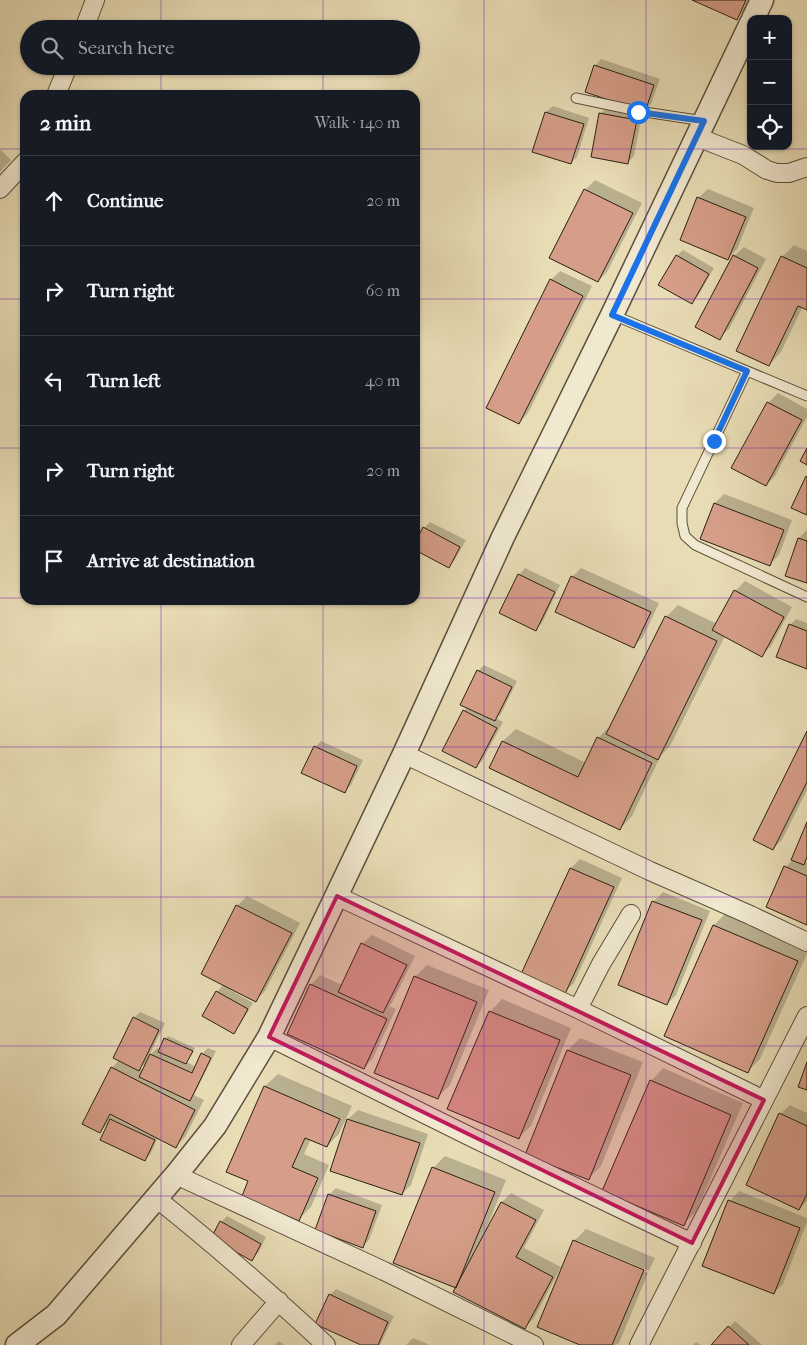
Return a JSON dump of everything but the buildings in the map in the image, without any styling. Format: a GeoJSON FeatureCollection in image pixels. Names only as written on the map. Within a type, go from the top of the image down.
{"type":"FeatureCollection","features":[{"type":"Feature","properties":{"kind":"street"},"geometry":{"type":"LineString","coordinates":[[87,20],[95,0]]}},
{"type":"Feature","properties":{"kind":"street"},"geometry":{"type":"LineString","coordinates":[[755,15],[762,0]]}},
{"type":"Feature","properties":{"kind":"street"},"geometry":{"type":"LineString","coordinates":[[17,1345],[56,1315],[176,1175],[215,1126],[269,1037],[404,754],[503,537],[612,315],[747,31]]}},
{"type":"Feature","properties":{"kind":"street"},"geometry":{"type":"LineString","coordinates":[[58,90],[64,75]]}},
{"type":"Feature","properties":{"kind":"street"},"geometry":{"type":"LineString","coordinates":[[700,129],[767,170],[777,174],[789,174],[807,167]]}},
{"type":"Feature","properties":{"kind":"street"},"geometry":{"type":"LineString","coordinates":[[0,189],[20,167]]}},
{"type":"Feature","properties":{"kind":"street"},"geometry":{"type":"LineString","coordinates":[[404,754],[807,942]]}},
{"type":"Feature","properties":{"kind":"street"},"geometry":{"type":"LineString","coordinates":[[337,896],[578,1009],[764,1100]]}},
{"type":"Feature","properties":{"kind":"street"},"geometry":{"type":"LineString","coordinates":[[578,1009],[601,964],[631,914]]}},
{"type":"Feature","properties":{"kind":"street"},"geometry":{"type":"LineString","coordinates":[[639,1345],[807,1016]]}},
{"type":"Feature","properties":{"kind":"street"},"geometry":{"type":"LineString","coordinates":[[269,1037],[692,1243]]}},
{"type":"Feature","properties":{"kind":"street"},"geometry":{"type":"LineString","coordinates":[[176,1175],[384,1271],[534,1345]]}},
{"type":"Feature","properties":{"kind":"street"},"geometry":{"type":"LineString","coordinates":[[156,1198],[216,1246],[326,1345]]}},
{"type":"Feature","properties":{"kind":"street"},"geometry":{"type":"LineString","coordinates":[[241,1345],[279,1301]]}},
{"type":"Feature","properties":{"kind":"lane"},"geometry":{"type":"LineString","coordinates":[[576,98],[700,129]]}},
{"type":"Feature","properties":{"kind":"lane"},"geometry":{"type":"LineString","coordinates":[[612,315],[807,396]]}},
{"type":"Feature","properties":{"kind":"lane"},"geometry":{"type":"LineString","coordinates":[[747,371],[682,508],[682,523],[685,536],[696,545],[807,597]]}},
{"type":"Feature","properties":{"kind":"highlighted area"},"geometry":{"type":"Polygon","coordinates":[[[337,896],[764,1100],[692,1243],[269,1037],[337,896]]]}},
{"type":"Feature","properties":{"kind":"route"},"geometry":{"type":"LineString","coordinates":[[638,112],[704,121],[612,315],[747,371],[714,441]]}}]}
